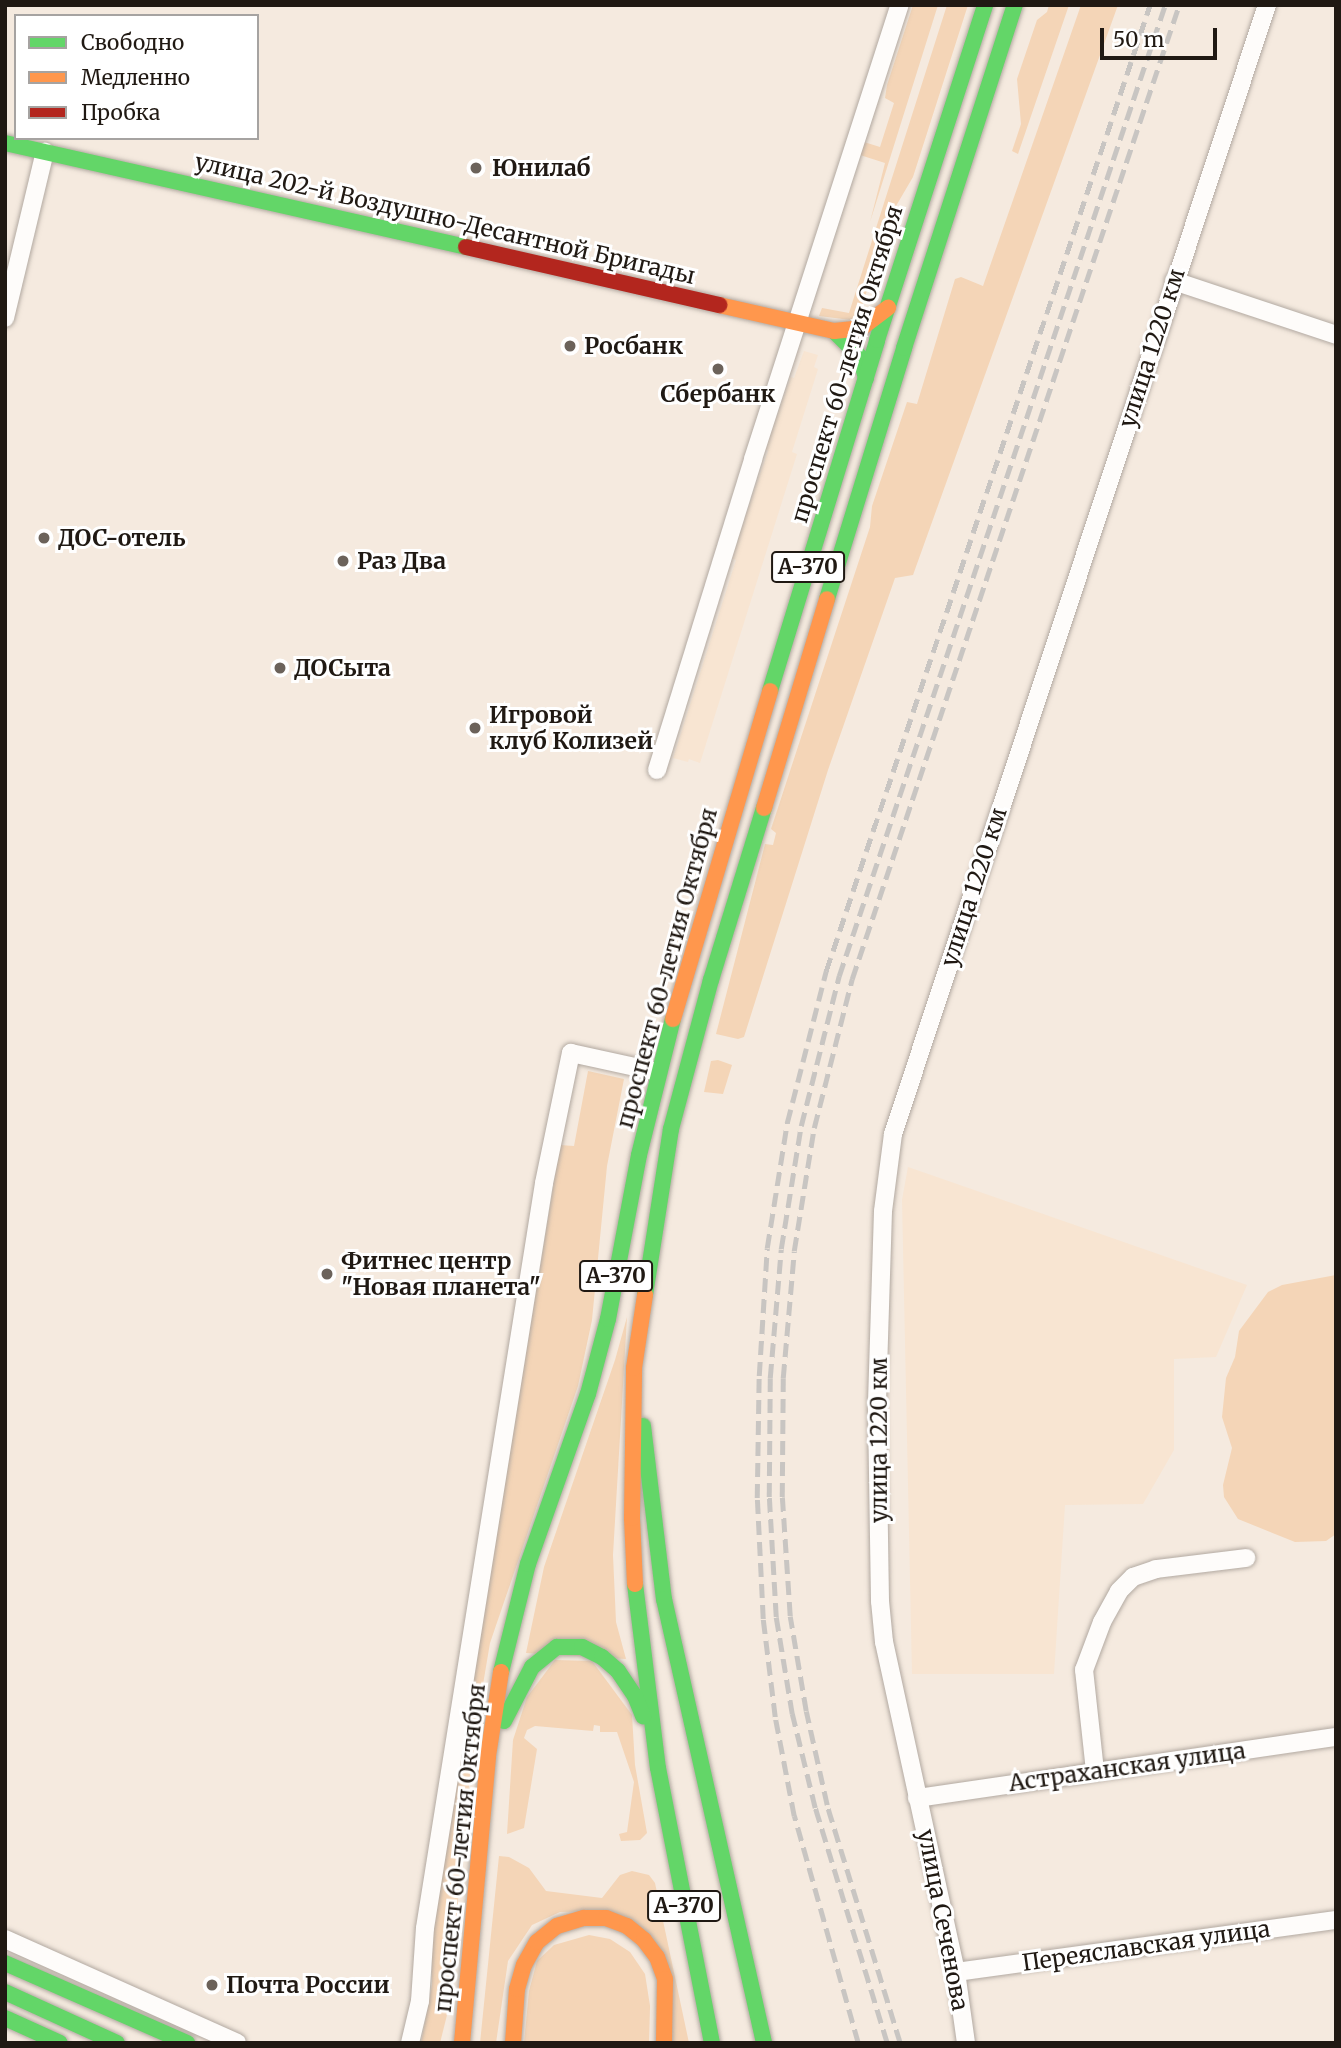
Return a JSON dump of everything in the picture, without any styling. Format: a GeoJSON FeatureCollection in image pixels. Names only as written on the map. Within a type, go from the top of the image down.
{"type":"FeatureCollection","features":[{"type":"Feature","properties":{"kind":"main road","name":"проспект 60-летия Октября"},"geometry":{"type":"LineString","coordinates":[[462,2043],[488,1756],[504,1653],[528,1564],[588,1394],[608,1320],[658,1072],[686,966],[866,378],[985,5]]}},
{"type":"Feature","properties":{"kind":"main road","name":"проспект 60-летия Октября"},"geometry":{"type":"LineString","coordinates":[[712,2043],[658,1768],[636,1604],[632,1518],[634,1368],[671,1129],[711,980],[904,348],[1015,5]]}},
{"type":"Feature","properties":{"kind":"main road","name":"улица 202-й Воздушно-Десантной Бригады"},"geometry":{"type":"LineString","coordinates":[[5,144],[834,331],[861,328],[888,308]]}},
{"type":"Feature","properties":{"kind":"main road"},"geometry":{"type":"LineString","coordinates":[[834,331],[860,357],[866,378]]}},
{"type":"Feature","properties":{"kind":"main road"},"geometry":{"type":"LineString","coordinates":[[634,1368],[651,1475],[656,1550],[664,1599],[763,2040]]}},
{"type":"Feature","properties":{"kind":"main road"},"geometry":{"type":"LineString","coordinates":[[488,1756],[520,1685],[532,1667],[557,1647],[582,1647],[602,1657],[618,1671],[635,1696],[658,1768]]}},
{"type":"Feature","properties":{"kind":"main road"},"geometry":{"type":"LineString","coordinates":[[513,2043],[517,1989],[524,1965],[537,1942],[556,1926],[584,1918],[606,1919],[627,1926],[645,1940],[657,1957],[665,1979],[664,2043]]}},
{"type":"Feature","properties":{"kind":"main road"},"geometry":{"type":"LineString","coordinates":[[5,1963],[187,2043]]}},
{"type":"Feature","properties":{"kind":"main road"},"geometry":{"type":"LineString","coordinates":[[451,2043],[469,1989]]}},
{"type":"Feature","properties":{"kind":"main road"},"geometry":{"type":"LineString","coordinates":[[5,1992],[117,2043]]}},
{"type":"Feature","properties":{"kind":"main road"},"geometry":{"type":"LineString","coordinates":[[5,2018],[57,2041]]}},
{"type":"Feature","properties":{"kind":"street"},"geometry":{"type":"LineString","coordinates":[[657,771],[753,459],[900,5]]}},
{"type":"Feature","properties":{"kind":"street","name":"улица 1220 км"},"geometry":{"type":"LineString","coordinates":[[917,1798],[884,1642],[880,1601],[877,1402],[883,1211],[893,1135],[1267,5]]}},
{"type":"Feature","properties":{"kind":"street"},"geometry":{"type":"LineString","coordinates":[[5,318],[45,152]]}},
{"type":"Feature","properties":{"kind":"street"},"geometry":{"type":"LineString","coordinates":[[1174,281],[1336,335]]}},
{"type":"Feature","properties":{"kind":"street"},"geometry":{"type":"LineString","coordinates":[[410,2043],[420,2001],[425,1928],[542,1196],[571,1053],[658,1072]]}},
{"type":"Feature","properties":{"kind":"street"},"geometry":{"type":"LineString","coordinates":[[1096,1771],[1084,1670],[1102,1622],[1119,1591],[1133,1577],[1156,1569],[1246,1558]]}},
{"type":"Feature","properties":{"kind":"street","name":"Астраханская улица"},"geometry":{"type":"LineString","coordinates":[[917,1798],[1336,1737]]}},
{"type":"Feature","properties":{"kind":"street","name":"улица Сеченова"},"geometry":{"type":"LineString","coordinates":[[917,1798],[956,1972],[966,2043]]}},
{"type":"Feature","properties":{"kind":"street","name":"Переяславская улица"},"geometry":{"type":"LineString","coordinates":[[956,1972],[1336,1920]]}},
{"type":"Feature","properties":{"kind":"street"},"geometry":{"type":"LineString","coordinates":[[5,1939],[237,2043]]}},
{"type":"Feature","properties":{"kind":"shaded area"},"geometry":{"type":"Polygon","coordinates":[[[913,5],[938,5],[870,222],[885,163],[860,155],[864,142],[880,147],[894,103],[885,98],[887,85],[913,5]]]}},
{"type":"Feature","properties":{"kind":"shaded area"},"geometry":{"type":"Polygon","coordinates":[[[947,5],[968,5],[913,177],[896,206],[859,314],[851,320],[819,316],[822,308],[849,313],[947,5]]]}},
{"type":"Feature","properties":{"kind":"shaded area"},"geometry":{"type":"Polygon","coordinates":[[[1049,5],[1069,5],[1018,154],[1012,151],[1021,124],[1017,79],[1037,20],[1047,12],[1049,5]]]}},
{"type":"Feature","properties":{"kind":"shaded area"},"geometry":{"type":"Polygon","coordinates":[[[1081,5],[1118,5],[913,575],[895,578],[828,770],[744,1037],[738,1039],[716,1034],[765,844],[773,845],[776,833],[771,829],[870,527],[872,506],[907,402],[917,404],[955,279],[961,277],[983,286],[1081,5]]]}},
{"type":"Feature","properties":{"kind":"shaded area"},"geometry":{"type":"Polygon","coordinates":[[[804,351],[818,355],[814,367],[818,369],[792,452],[797,454],[700,763],[673,758],[736,560],[731,558],[768,451],[765,449],[791,377],[794,378],[804,351]]]}},
{"type":"Feature","properties":{"kind":"shaded area"},"geometry":{"type":"Polygon","coordinates":[[[718,1060],[732,1065],[723,1094],[704,1092],[711,1061],[718,1060]]]}},
{"type":"Feature","properties":{"kind":"shaded area"},"geometry":{"type":"Polygon","coordinates":[[[588,1071],[624,1079],[607,1166],[592,1320],[578,1386],[490,1643],[473,1744],[447,2015],[440,2043],[421,2043],[432,1985],[432,1929],[560,1145],[574,1146],[588,1071]]]}},
{"type":"Feature","properties":{"kind":"shaded area"},"geometry":{"type":"Polygon","coordinates":[[[908,1167],[1247,1285],[1216,1357],[1174,1359],[1174,1450],[1143,1504],[1065,1505],[1054,1674],[912,1674],[902,1200],[908,1167]]]}},
{"type":"Feature","properties":{"kind":"shaded area"},"geometry":{"type":"Polygon","coordinates":[[[1336,1275],[1336,1534],[1326,1541],[1295,1542],[1238,1519],[1224,1497],[1223,1485],[1232,1448],[1222,1417],[1226,1378],[1235,1357],[1239,1331],[1268,1292],[1282,1285],[1336,1275]]]}},
{"type":"Feature","properties":{"kind":"shaded area"},"geometry":{"type":"Polygon","coordinates":[[[627,1317],[613,1555],[616,1622],[626,1659],[526,1653],[544,1567],[615,1360],[627,1317]]]}},
{"type":"Feature","properties":{"kind":"shaded area"},"geometry":{"type":"Polygon","coordinates":[[[555,1660],[592,1661],[632,1715],[635,1765],[647,1833],[640,1840],[621,1841],[619,1834],[627,1832],[634,1782],[617,1732],[600,1732],[600,1726],[594,1725],[593,1731],[535,1726],[527,1730],[524,1738],[537,1749],[524,1828],[507,1834],[513,1740],[527,1697],[555,1660]]]}},
{"type":"Feature","properties":{"kind":"shaded area"},"geometry":{"type":"Polygon","coordinates":[[[499,1856],[509,1857],[529,1868],[546,1891],[602,1898],[620,1875],[632,1871],[649,1875],[655,1883],[689,2043],[671,2043],[670,1967],[594,1911],[560,1912],[532,1925],[508,1961],[496,2043],[480,2043],[499,1856]]]}},
{"type":"Feature","properties":{"kind":"shaded area"},"geometry":{"type":"Polygon","coordinates":[[[589,1935],[610,1939],[630,1952],[645,1974],[650,2006],[649,2043],[524,2043],[529,1991],[537,1961],[554,1945],[589,1935]]]}},
{"type":"Feature","properties":{"kind":"railway"},"geometry":{"type":"LineString","coordinates":[[858,2043],[794,1816],[775,1717],[763,1619],[757,1498],[759,1376],[767,1248],[787,1123],[826,971],[1150,5]]}},
{"type":"Feature","properties":{"kind":"railway"},"geometry":{"type":"LineString","coordinates":[[887,2043],[815,1808],[792,1714],[776,1617],[769,1497],[770,1378],[781,1249],[801,1126],[839,976],[1165,5]]}},
{"type":"Feature","properties":{"kind":"railway"},"geometry":{"type":"LineString","coordinates":[[900,2043],[827,1805],[806,1711],[790,1616],[782,1497],[783,1378],[794,1251],[814,1128],[852,979],[1179,5]]}},
{"type":"Feature","properties":{"kind":"traffic: fast"},"geometry":{"type":"LineString","coordinates":[[770,691],[877,340],[985,5]]}},
{"type":"Feature","properties":{"kind":"traffic: fast"},"geometry":{"type":"LineString","coordinates":[[827,599],[904,348],[1015,5]]}},
{"type":"Feature","properties":{"kind":"traffic: fast"},"geometry":{"type":"LineString","coordinates":[[5,143],[466,247]]}},
{"type":"Feature","properties":{"kind":"traffic: fast"},"geometry":{"type":"LineString","coordinates":[[834,331],[860,357],[866,378]]}},
{"type":"Feature","properties":{"kind":"traffic: fast"},"geometry":{"type":"LineString","coordinates":[[645,1295],[671,1129],[711,980],[764,808]]}},
{"type":"Feature","properties":{"kind":"traffic: fast"},"geometry":{"type":"LineString","coordinates":[[501,1672],[528,1564],[588,1394],[608,1319],[639,1155],[673,1019]]}},
{"type":"Feature","properties":{"kind":"traffic: fast"},"geometry":{"type":"LineString","coordinates":[[643,1426],[664,1599],[764,2043]]}},
{"type":"Feature","properties":{"kind":"traffic: fast"},"geometry":{"type":"LineString","coordinates":[[635,1584],[658,1768],[712,2043]]}},
{"type":"Feature","properties":{"kind":"traffic: fast"},"geometry":{"type":"LineString","coordinates":[[504,1721],[532,1667],[557,1647],[582,1647],[602,1657],[618,1671],[635,1696],[643,1716]]}},
{"type":"Feature","properties":{"kind":"traffic: fast"},"geometry":{"type":"LineString","coordinates":[[5,1963],[187,2043]]}},
{"type":"Feature","properties":{"kind":"traffic: fast"},"geometry":{"type":"LineString","coordinates":[[5,1992],[117,2043]]}},
{"type":"Feature","properties":{"kind":"traffic: fast"},"geometry":{"type":"LineString","coordinates":[[5,2018],[60,2043]]}},
{"type":"Feature","properties":{"kind":"traffic: slow"},"geometry":{"type":"LineString","coordinates":[[719,305],[834,331],[861,328],[888,308]]}},
{"type":"Feature","properties":{"kind":"traffic: slow"},"geometry":{"type":"LineString","coordinates":[[764,808],[827,599]]}},
{"type":"Feature","properties":{"kind":"traffic: slow"},"geometry":{"type":"LineString","coordinates":[[673,1019],[770,691]]}},
{"type":"Feature","properties":{"kind":"traffic: slow"},"geometry":{"type":"LineString","coordinates":[[635,1584],[632,1518],[634,1368],[645,1295]]}},
{"type":"Feature","properties":{"kind":"traffic: slow"},"geometry":{"type":"LineString","coordinates":[[462,2043],[488,1756],[501,1672]]}},
{"type":"Feature","properties":{"kind":"traffic: slow"},"geometry":{"type":"LineString","coordinates":[[513,2043],[517,1989],[524,1965],[537,1942],[557,1926],[584,1918],[606,1918],[627,1926],[644,1940],[657,1957],[665,1979],[664,2043]]}},
{"type":"Feature","properties":{"kind":"traffic: jam"},"geometry":{"type":"LineString","coordinates":[[466,247],[719,305]]}},
{"type":"Feature","properties":{"kind":"place","name":"Юнилаб"},"geometry":{"type":"Point","coordinates":[476,168]}},
{"type":"Feature","properties":{"kind":"place","name":"Росбанк"},"geometry":{"type":"Point","coordinates":[570,346]}},
{"type":"Feature","properties":{"kind":"place","name":"Сбербанк"},"geometry":{"type":"Point","coordinates":[718,369]}},
{"type":"Feature","properties":{"kind":"place","name":"ДОС-отель"},"geometry":{"type":"Point","coordinates":[44,538]}},
{"type":"Feature","properties":{"kind":"place","name":"Раз Два"},"geometry":{"type":"Point","coordinates":[343,561]}},
{"type":"Feature","properties":{"kind":"place","name":"ДОСыта"},"geometry":{"type":"Point","coordinates":[280,668]}},
{"type":"Feature","properties":{"kind":"place","name":"Игровой клуб Колизей"},"geometry":{"type":"Point","coordinates":[475,728]}},
{"type":"Feature","properties":{"kind":"place","name":"Фитнес центр \"Новая планета\""},"geometry":{"type":"Point","coordinates":[327,1274]}},
{"type":"Feature","properties":{"kind":"place","name":"Почта России"},"geometry":{"type":"Point","coordinates":[212,1985]}}]}
